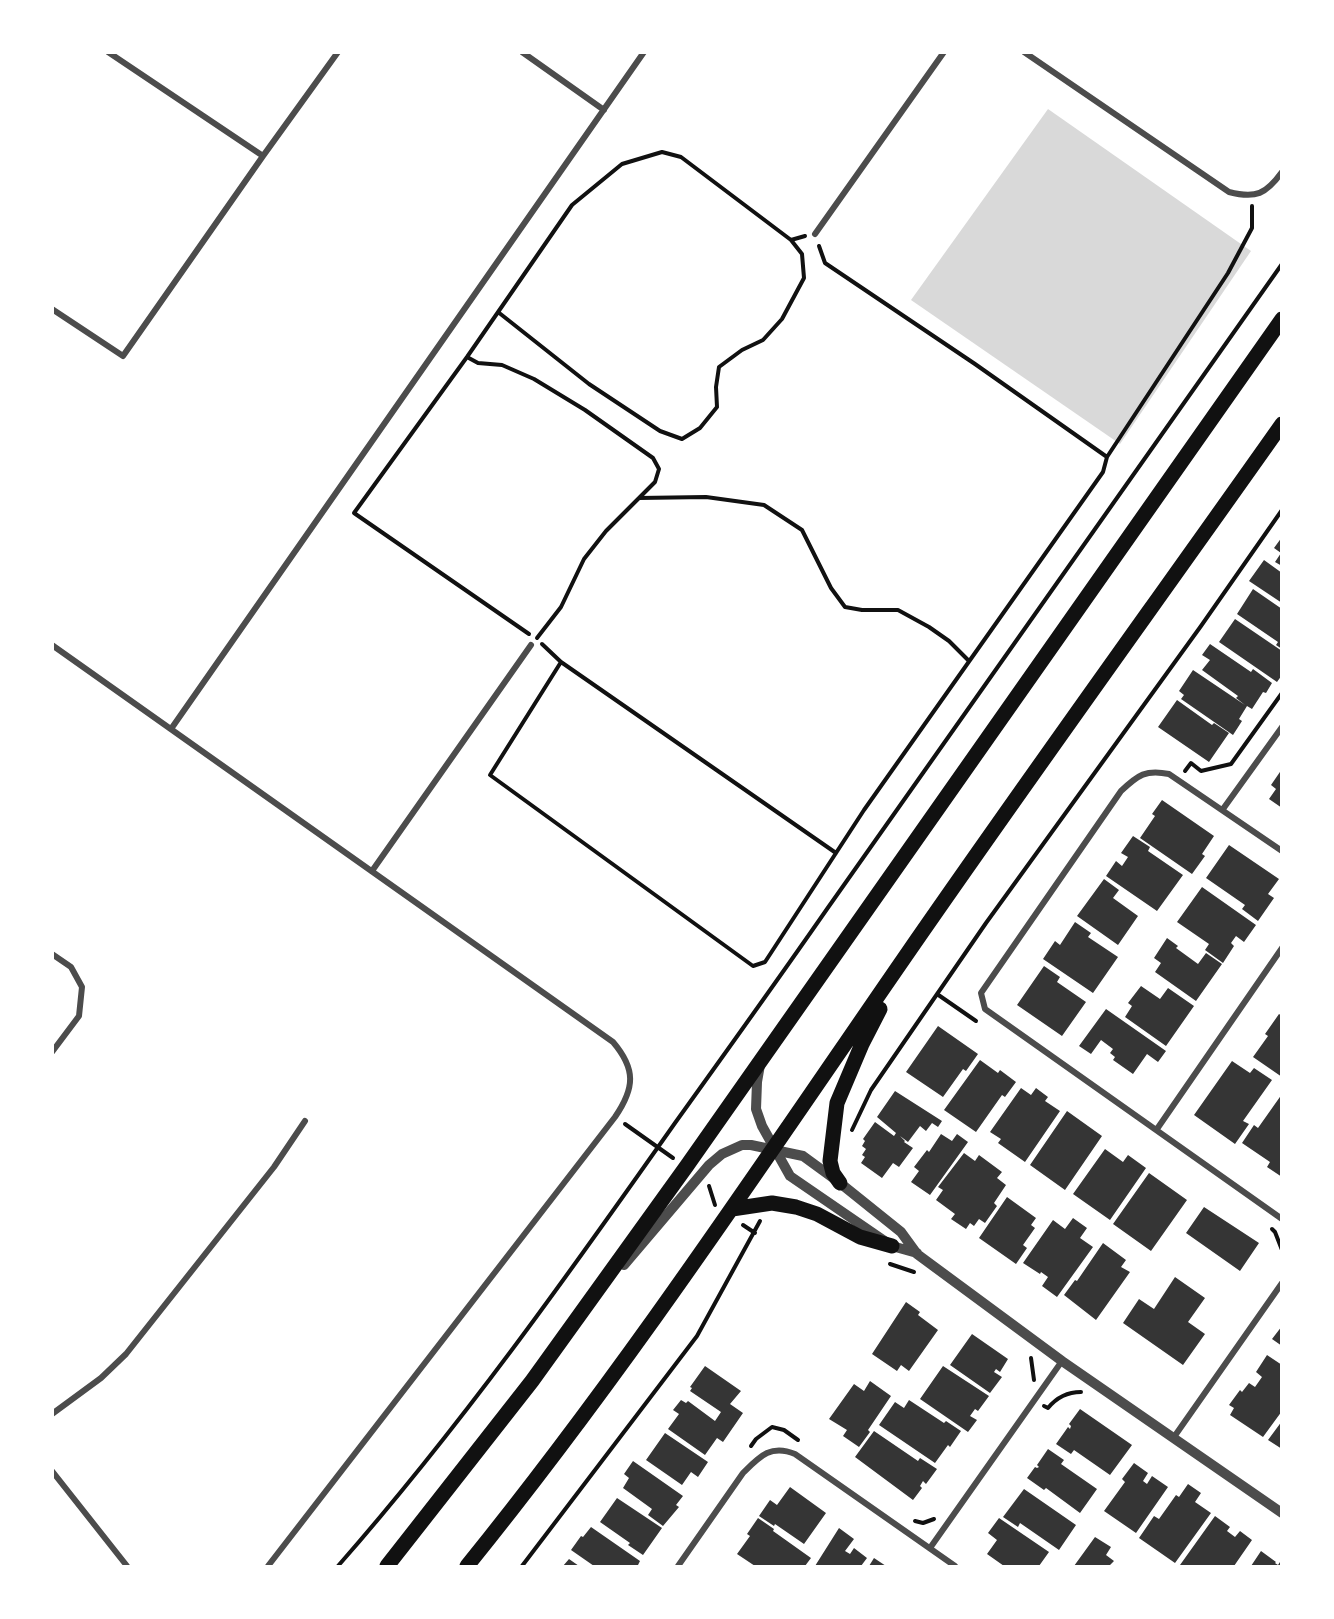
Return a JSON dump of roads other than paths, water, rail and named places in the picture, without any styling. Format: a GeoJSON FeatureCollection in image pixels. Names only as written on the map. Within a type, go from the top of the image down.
{"type":"FeatureCollection","features":[{"type":"Feature","properties":{"kind":"main road"},"geometry":{"type":"LineString","coordinates":[[387,1566],[445,1494],[568,1331],[760,1062],[1281,319]]}},
{"type":"Feature","properties":{"kind":"main road"},"geometry":{"type":"LineString","coordinates":[[467,1566],[536,1479],[732,1209],[908,953],[1281,424]]}},
{"type":"Feature","properties":{"kind":"main road"},"geometry":{"type":"LineString","coordinates":[[840,1183],[833,1173],[830,1161],[837,1103],[862,1044],[908,953]]}},
{"type":"Feature","properties":{"kind":"main road"},"geometry":{"type":"LineString","coordinates":[[732,1209],[771,1203],[796,1208],[818,1214],[860,1237],[892,1246]]}},
{"type":"Feature","properties":{"kind":"street"},"geometry":{"type":"LineString","coordinates":[[108,52],[263,156]]}},
{"type":"Feature","properties":{"kind":"street"},"geometry":{"type":"LineString","coordinates":[[52,309],[123,356],[338,52]]}},
{"type":"Feature","properties":{"kind":"street"},"geometry":{"type":"LineString","coordinates":[[522,52],[604,110]]}},
{"type":"Feature","properties":{"kind":"street"},"geometry":{"type":"LineString","coordinates":[[171,729],[644,52]]}},
{"type":"Feature","properties":{"kind":"street"},"geometry":{"type":"LineString","coordinates":[[815,234],[944,52]]}},
{"type":"Feature","properties":{"kind":"street"},"geometry":{"type":"LineString","coordinates":[[1024,52],[1229,192],[1252,196],[1263,192],[1273,184],[1281,172]]}},
{"type":"Feature","properties":{"kind":"street"},"geometry":{"type":"LineString","coordinates":[[52,645],[613,1042],[624,1054],[631,1074],[630,1092],[615,1117],[268,1566]]}},
{"type":"Feature","properties":{"kind":"street"},"geometry":{"type":"LineString","coordinates":[[372,871],[531,645]]}},
{"type":"Feature","properties":{"kind":"street"},"geometry":{"type":"LineString","coordinates":[[1223,809],[1281,728]]}},
{"type":"Feature","properties":{"kind":"street"},"geometry":{"type":"LineString","coordinates":[[1281,851],[1170,774],[1155,771],[1137,776],[1121,791],[981,993],[985,1009],[1281,1219]]}},
{"type":"Feature","properties":{"kind":"street"},"geometry":{"type":"LineString","coordinates":[[1157,1129],[1281,948]]}},
{"type":"Feature","properties":{"kind":"street"},"geometry":{"type":"LineString","coordinates":[[52,954],[71,967],[82,987],[79,1016],[52,1052]]}},
{"type":"Feature","properties":{"kind":"street"},"geometry":{"type":"LineString","coordinates":[[760,1062],[756,1109],[774,1150],[790,1176],[892,1246],[917,1254]]}},
{"type":"Feature","properties":{"kind":"street"},"geometry":{"type":"LineString","coordinates":[[52,1414],[101,1378],[126,1354],[274,1167],[305,1121]]}},
{"type":"Feature","properties":{"kind":"street"},"geometry":{"type":"LineString","coordinates":[[568,1331],[709,1165],[722,1154],[742,1145],[803,1156],[901,1232],[917,1254],[1062,1361],[1281,1513]]}},
{"type":"Feature","properties":{"kind":"street"},"geometry":{"type":"LineString","coordinates":[[1174,1437],[1281,1283]]}},
{"type":"Feature","properties":{"kind":"street"},"geometry":{"type":"LineString","coordinates":[[930,1548],[1062,1361]]}},
{"type":"Feature","properties":{"kind":"street"},"geometry":{"type":"LineString","coordinates":[[678,1566],[743,1473],[756,1459],[768,1452],[783,1449],[795,1454],[955,1566]]}},
{"type":"Feature","properties":{"kind":"street"},"geometry":{"type":"LineString","coordinates":[[52,1472],[127,1566]]}}]}
